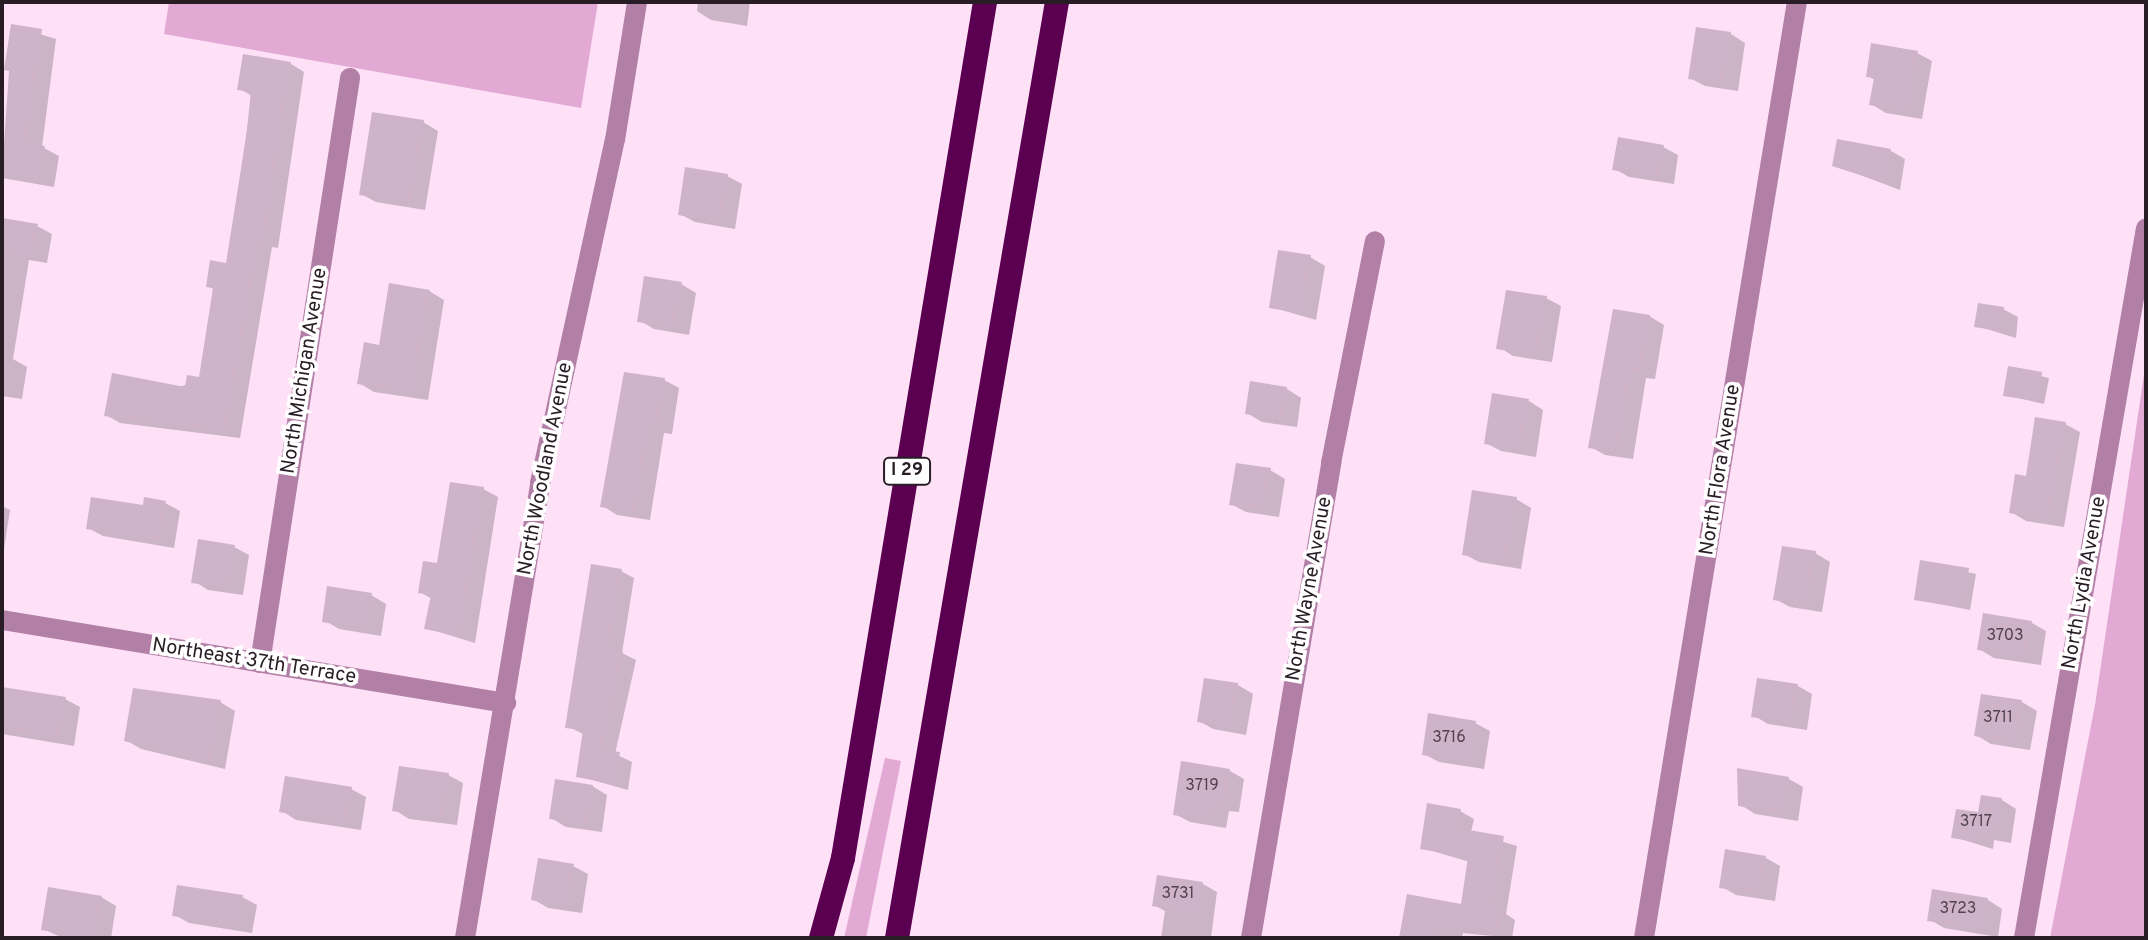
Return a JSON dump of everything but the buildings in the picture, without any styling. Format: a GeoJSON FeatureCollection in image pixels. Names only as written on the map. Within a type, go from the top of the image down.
{"type":"FeatureCollection","features":[{"type":"Feature","properties":{"kind":"highway","name":"I 29"},"geometry":{"type":"LineString","coordinates":[[821,938],[843,858],[985,2]]}},
{"type":"Feature","properties":{"kind":"highway"},"geometry":{"type":"LineString","coordinates":[[897,938],[1057,2]]}},
{"type":"Feature","properties":{"kind":"street","name":"North Woodland Avenue"},"geometry":{"type":"LineString","coordinates":[[465,938],[540,483],[615,140],[637,2]]}},
{"type":"Feature","properties":{"kind":"street","name":"North Flora Avenue"},"geometry":{"type":"LineString","coordinates":[[1644,938],[1797,2]]}},
{"type":"Feature","properties":{"kind":"street","name":"North Michigan Avenue"},"geometry":{"type":"LineString","coordinates":[[260,663],[350,78]]}},
{"type":"Feature","properties":{"kind":"street","name":"North Lydia Avenue"},"geometry":{"type":"LineString","coordinates":[[2024,938],[2146,228]]}},
{"type":"Feature","properties":{"kind":"street","name":"North Wayne Avenue"},"geometry":{"type":"LineString","coordinates":[[1251,938],[1331,463],[1375,241]]}},
{"type":"Feature","properties":{"kind":"street","name":"Northeast 37th Terrace"},"geometry":{"type":"LineString","coordinates":[[2,620],[506,703]]}},
{"type":"Feature","properties":{"kind":"shaded area"},"geometry":{"type":"Polygon","coordinates":[[[169,2],[598,2],[581,108],[164,34],[169,2]]]}},
{"type":"Feature","properties":{"kind":"shaded area"},"geometry":{"type":"Polygon","coordinates":[[[2146,361],[2146,938],[2050,938],[2095,705],[2146,361]]]}},
{"type":"Feature","properties":{"kind":"shaded area"},"geometry":{"type":"Polygon","coordinates":[[[885,758],[901,761],[866,938],[844,938],[885,758]]]}}]}
